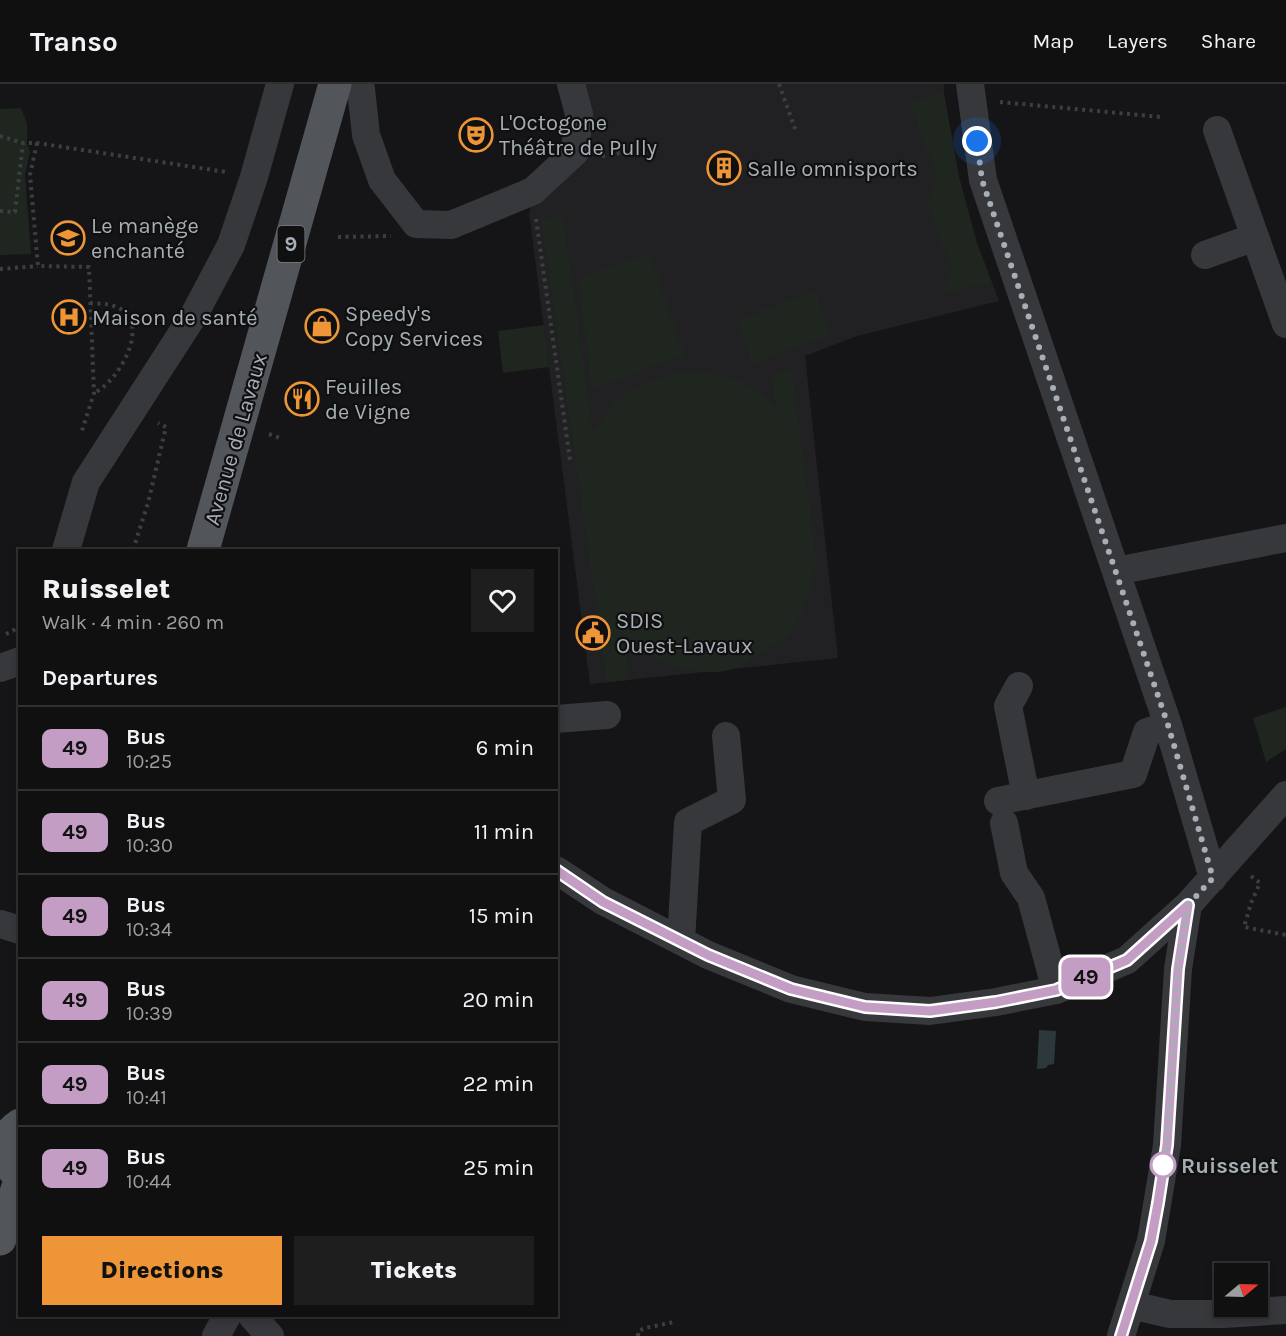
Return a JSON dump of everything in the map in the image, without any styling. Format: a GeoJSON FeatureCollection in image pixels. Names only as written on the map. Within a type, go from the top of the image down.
{"type":"FeatureCollection","features":[{"type":"Feature","properties":{"kind":"main road","name":"Avenue de Lavaux"},"geometry":{"type":"LineString","coordinates":[[203,549],[246,403],[348,86]]}},
{"type":"Feature","properties":{"kind":"main road"},"geometry":{"type":"LineString","coordinates":[[18,1127],[8,1137],[5,1146],[8,1164],[18,1173]]}},
{"type":"Feature","properties":{"kind":"main road"},"geometry":{"type":"LineString","coordinates":[[0,1239],[18,1187]]}},
{"type":"Feature","properties":{"kind":"street"},"geometry":{"type":"LineString","coordinates":[[66,549],[86,482],[195,313],[231,245],[254,177],[280,84]]}},
{"type":"Feature","properties":{"kind":"street"},"geometry":{"type":"LineString","coordinates":[[348,86],[382,180],[416,224],[451,225],[533,191],[575,152],[579,114],[571,84]]}},
{"type":"Feature","properties":{"kind":"street"},"geometry":{"type":"LineString","coordinates":[[970,84],[982,180],[1168,725],[1213,878]]}},
{"type":"Feature","properties":{"kind":"street"},"geometry":{"type":"LineString","coordinates":[[1217,130],[1286,324]]}},
{"type":"Feature","properties":{"kind":"street"},"geometry":{"type":"LineString","coordinates":[[1205,255],[1255,237]]}},
{"type":"Feature","properties":{"kind":"street"},"geometry":{"type":"LineString","coordinates":[[1116,571],[1284,546]]}},
{"type":"Feature","properties":{"kind":"street"},"geometry":{"type":"LineString","coordinates":[[0,668],[18,662]]}},
{"type":"Feature","properties":{"kind":"street"},"geometry":{"type":"LineString","coordinates":[[1019,686],[1008,706],[1026,796]]}},
{"type":"Feature","properties":{"kind":"street"},"geometry":{"type":"LineString","coordinates":[[558,719],[608,715]]}},
{"type":"Feature","properties":{"kind":"street"},"geometry":{"type":"LineString","coordinates":[[1056,990],[1031,898],[1014,873],[1001,812],[1026,796],[1133,774],[1147,732],[1168,725]]}},
{"type":"Feature","properties":{"kind":"street"},"geometry":{"type":"LineString","coordinates":[[681,941],[688,822],[732,800],[726,736]]}},
{"type":"Feature","properties":{"kind":"street"},"geometry":{"type":"LineString","coordinates":[[558,871],[603,902],[708,955],[791,989],[865,1007],[930,1011],[996,1002],[1056,990],[1127,960],[1188,905],[1286,795]]}},
{"type":"Feature","properties":{"kind":"street"},"geometry":{"type":"LineString","coordinates":[[1120,1336],[1151,1241],[1167,1145],[1178,969],[1188,905]]}},
{"type":"Feature","properties":{"kind":"street"},"geometry":{"type":"LineString","coordinates":[[0,924],[18,929]]}},
{"type":"Feature","properties":{"kind":"street"},"geometry":{"type":"LineString","coordinates":[[1131,1305],[1170,1314],[1224,1314],[1286,1310]]}},
{"type":"Feature","properties":{"kind":"street"},"geometry":{"type":"LineString","coordinates":[[216,1336],[226,1317]]}},
{"type":"Feature","properties":{"kind":"street"},"geometry":{"type":"LineString","coordinates":[[253,1317],[270,1336]]}},
{"type":"Feature","properties":{"kind":"path"},"geometry":{"type":"LineString","coordinates":[[779,84],[795,129]]}},
{"type":"Feature","properties":{"kind":"path"},"geometry":{"type":"LineString","coordinates":[[998,102],[1161,117]]}},
{"type":"Feature","properties":{"kind":"path"},"geometry":{"type":"LineString","coordinates":[[0,136],[22,143],[37,143],[204,169]]}},
{"type":"Feature","properties":{"kind":"path"},"geometry":{"type":"LineString","coordinates":[[0,211],[15,212],[22,143]]}},
{"type":"Feature","properties":{"kind":"path"},"geometry":{"type":"LineString","coordinates":[[37,143],[30,175],[38,266]]}},
{"type":"Feature","properties":{"kind":"path"},"geometry":{"type":"LineString","coordinates":[[593,157],[620,153]]}},
{"type":"Feature","properties":{"kind":"path"},"geometry":{"type":"LineString","coordinates":[[533,191],[570,460]]}},
{"type":"Feature","properties":{"kind":"path"},"geometry":{"type":"LineString","coordinates":[[338,237],[379,237]]}},
{"type":"Feature","properties":{"kind":"path"},"geometry":{"type":"LineString","coordinates":[[0,269],[38,266],[89,267],[93,386]]}},
{"type":"Feature","properties":{"kind":"path"},"geometry":{"type":"LineString","coordinates":[[90,303],[115,306],[124,312],[130,321],[132,333],[132,343],[123,363],[105,388],[94,393]]}},
{"type":"Feature","properties":{"kind":"path"},"geometry":{"type":"LineString","coordinates":[[133,549],[148,503],[166,427],[149,419]]}},
{"type":"Feature","properties":{"kind":"path"},"geometry":{"type":"LineString","coordinates":[[268,434],[283,439]]}},
{"type":"Feature","properties":{"kind":"path"},"geometry":{"type":"LineString","coordinates":[[0,637],[13,631],[18,625]]}},
{"type":"Feature","properties":{"kind":"path"},"geometry":{"type":"LineString","coordinates":[[1249,874],[1260,883],[1244,927],[1286,935]]}},
{"type":"Feature","properties":{"kind":"path"},"geometry":{"type":"LineString","coordinates":[[638,1336],[638,1331],[645,1328],[674,1322]]}},
{"type":"Feature","properties":{"kind":"shaded area"},"geometry":{"type":"Polygon","coordinates":[[[556,84],[944,84],[944,99],[959,177],[977,243],[999,301],[857,336],[805,356],[838,658],[590,684],[529,212],[569,123],[556,84]]]}},
{"type":"Feature","properties":{"kind":"shaded area"},"geometry":{"type":"Polygon","coordinates":[[[944,93],[959,177],[977,243],[992,283],[941,293],[952,269],[926,204],[937,178],[910,103],[944,93]]]}},
{"type":"Feature","properties":{"kind":"shaded area"},"geometry":{"type":"Polygon","coordinates":[[[21,108],[27,123],[27,143],[30,152],[25,175],[31,254],[0,255],[0,109],[21,108]]]}},
{"type":"Feature","properties":{"kind":"shaded area"},"geometry":{"type":"Polygon","coordinates":[[[563,213],[593,433],[609,409],[626,394],[659,378],[678,374],[715,374],[750,387],[776,407],[771,374],[792,370],[817,565],[805,604],[792,630],[785,638],[739,667],[707,672],[676,667],[648,654],[625,637],[629,680],[607,682],[541,219],[563,213]]]}},
{"type":"Feature","properties":{"kind":"shaded area"},"geometry":{"type":"Polygon","coordinates":[[[650,253],[684,355],[592,389],[578,279],[650,253]]]}},
{"type":"Feature","properties":{"kind":"shaded area"},"geometry":{"type":"Polygon","coordinates":[[[815,292],[831,335],[752,364],[737,320],[815,292]]]}},
{"type":"Feature","properties":{"kind":"shaded area"},"geometry":{"type":"Polygon","coordinates":[[[544,325],[549,367],[503,373],[498,331],[544,325]]]}},
{"type":"Feature","properties":{"kind":"shaded area"},"geometry":{"type":"Polygon","coordinates":[[[1286,707],[1286,749],[1266,762],[1253,718],[1286,707]]]}},
{"type":"Feature","properties":{"kind":"shaded area"},"geometry":{"type":"Polygon","coordinates":[[[1039,1030],[1056,1031],[1054,1064],[1037,1069],[1039,1030]]]}},
{"type":"Feature","properties":{"kind":"bus line","name":"49"},"geometry":{"type":"LineString","coordinates":[[558,871],[603,902],[708,955],[791,989],[865,1007],[930,1011],[996,1002],[1056,990],[1127,960],[1188,905],[1178,969],[1167,1145],[1158,1203],[1151,1241],[1121,1336]]}},
{"type":"Feature","properties":{"kind":"place","name":"L'Octogone Théâtre de Pully"},"geometry":{"type":"Point","coordinates":[476,135]}},
{"type":"Feature","properties":{"kind":"place","name":"Salle omnisports"},"geometry":{"type":"Point","coordinates":[724,168]}},
{"type":"Feature","properties":{"kind":"place","name":"Le manège enchanté"},"geometry":{"type":"Point","coordinates":[68,238]}},
{"type":"Feature","properties":{"kind":"place","name":"Maison de santé"},"geometry":{"type":"Point","coordinates":[69,317]}},
{"type":"Feature","properties":{"kind":"place","name":"Speedy's Copy Services"},"geometry":{"type":"Point","coordinates":[322,326]}},
{"type":"Feature","properties":{"kind":"place","name":"Feuilles de Vigne"},"geometry":{"type":"Point","coordinates":[302,399]}},
{"type":"Feature","properties":{"kind":"place","name":"SDIS Ouest-Lavaux"},"geometry":{"type":"Point","coordinates":[593,633]}},
{"type":"Feature","properties":{"kind":"place","name":"Ruisselet"},"geometry":{"type":"Point","coordinates":[1163,1165]}},
{"type":"Feature","properties":{"kind":"route"},"geometry":{"type":"LineString","coordinates":[[977,141],[982,180],[1168,725],[1213,878],[1188,905],[1178,969],[1167,1145],[1163,1165]]}}]}
